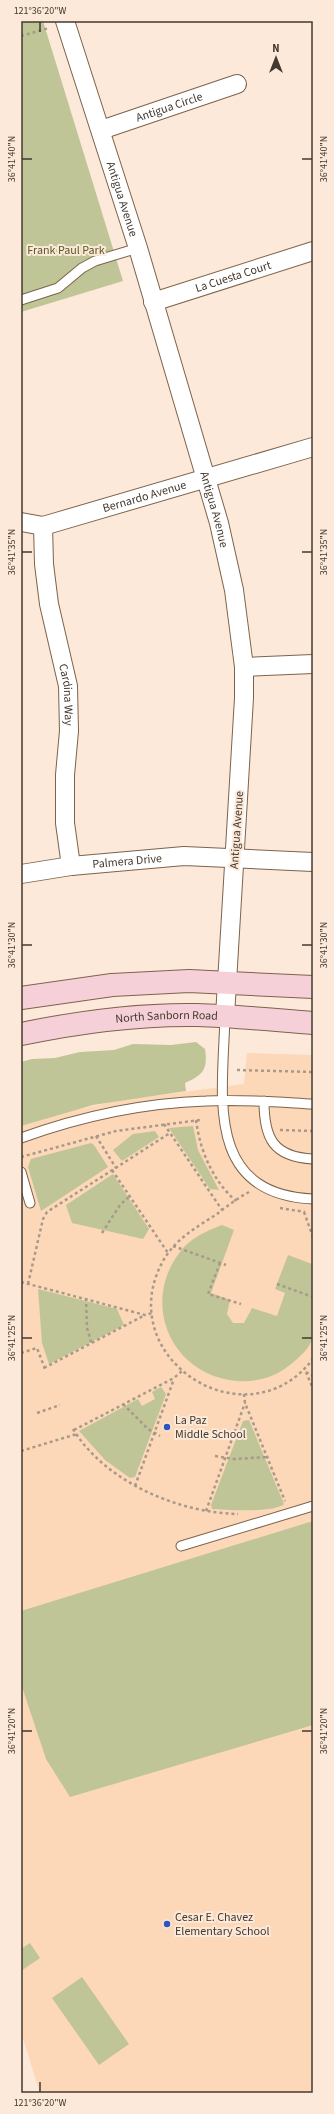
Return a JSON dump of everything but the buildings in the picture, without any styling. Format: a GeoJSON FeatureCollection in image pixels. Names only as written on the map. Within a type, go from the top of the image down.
{"type":"FeatureCollection","features":[{"type":"Feature","properties":{"kind":"main road"},"geometry":{"type":"LineString","coordinates":[[21,998],[112,985],[189,981],[226,981],[313,987]]}},
{"type":"Feature","properties":{"kind":"main road","name":"North Sanborn Road"},"geometry":{"type":"LineString","coordinates":[[21,1034],[114,1018],[171,1015],[225,1016],[313,1023]]}},
{"type":"Feature","properties":{"kind":"street","name":"Antigua Avenue"},"geometry":{"type":"LineString","coordinates":[[66,22],[138,248],[228,556],[244,668],[244,725],[226,981],[225,1016]]}},
{"type":"Feature","properties":{"kind":"street","name":"Antigua Circle"},"geometry":{"type":"LineString","coordinates":[[101,130],[237,84]]}},
{"type":"Feature","properties":{"kind":"street","name":"La Cuesta Court"},"geometry":{"type":"LineString","coordinates":[[153,302],[313,251]]}},
{"type":"Feature","properties":{"kind":"street","name":"Bernardo Avenue"},"geometry":{"type":"LineString","coordinates":[[21,522],[44,526],[313,447]]}},
{"type":"Feature","properties":{"kind":"street","name":"Cardina Way"},"geometry":{"type":"LineString","coordinates":[[44,526],[44,564],[49,604],[68,686],[69,731],[65,775],[65,823],[71,866]]}},
{"type":"Feature","properties":{"kind":"street"},"geometry":{"type":"LineString","coordinates":[[244,668],[313,664]]}},
{"type":"Feature","properties":{"kind":"street","name":"Palmera Drive"},"geometry":{"type":"LineString","coordinates":[[21,874],[71,866],[184,856],[313,862]]}},
{"type":"Feature","properties":{"kind":"lane"},"geometry":{"type":"LineString","coordinates":[[21,300],[58,288],[82,268],[95,261],[138,248]]}},
{"type":"Feature","properties":{"kind":"lane"},"geometry":{"type":"LineString","coordinates":[[225,1016],[222,1100],[227,1140],[237,1160],[248,1174],[274,1192],[293,1197],[313,1199]]}},
{"type":"Feature","properties":{"kind":"lane"},"geometry":{"type":"LineString","coordinates":[[21,1138],[114,1113],[172,1104],[222,1100],[313,1104]]}},
{"type":"Feature","properties":{"kind":"lane"},"geometry":{"type":"LineString","coordinates":[[264,1101],[266,1130],[270,1140],[283,1152],[301,1159],[313,1159]]}},
{"type":"Feature","properties":{"kind":"lane"},"geometry":{"type":"LineString","coordinates":[[21,1172],[30,1203]]}},
{"type":"Feature","properties":{"kind":"lane"},"geometry":{"type":"LineString","coordinates":[[181,1546],[313,1506]]}},
{"type":"Feature","properties":{"kind":"path"},"geometry":{"type":"LineString","coordinates":[[21,36],[66,22]]}},
{"type":"Feature","properties":{"kind":"path"},"geometry":{"type":"LineString","coordinates":[[237,1070],[313,1072]]}},
{"type":"Feature","properties":{"kind":"path"},"geometry":{"type":"LineString","coordinates":[[196,1120],[200,1143],[206,1159],[215,1176],[236,1201]]}},
{"type":"Feature","properties":{"kind":"path"},"geometry":{"type":"LineString","coordinates":[[21,1157],[96,1136],[164,1124],[200,1120]]}},
{"type":"Feature","properties":{"kind":"path"},"geometry":{"type":"LineString","coordinates":[[164,1124],[222,1210]]}},
{"type":"Feature","properties":{"kind":"path"},"geometry":{"type":"LineString","coordinates":[[266,1130],[313,1131]]}},
{"type":"Feature","properties":{"kind":"path"},"geometry":{"type":"LineString","coordinates":[[28,1284],[44,1215],[170,1133]]}},
{"type":"Feature","properties":{"kind":"path"},"geometry":{"type":"LineString","coordinates":[[96,1136],[116,1168]]}},
{"type":"Feature","properties":{"kind":"path"},"geometry":{"type":"LineString","coordinates":[[112,1170],[168,1254]]}},
{"type":"Feature","properties":{"kind":"path"},"geometry":{"type":"LineString","coordinates":[[252,1194],[249,1192],[192,1229],[173,1246],[163,1261],[154,1281],[152,1313],[161,1345],[173,1363],[189,1378],[208,1388],[229,1394],[256,1394],[282,1385],[305,1371],[313,1359]]}},
{"type":"Feature","properties":{"kind":"path"},"geometry":{"type":"LineString","coordinates":[[102,1233],[120,1205],[130,1196]]}},
{"type":"Feature","properties":{"kind":"path"},"geometry":{"type":"LineString","coordinates":[[275,1206],[309,1212]]}},
{"type":"Feature","properties":{"kind":"path"},"geometry":{"type":"LineString","coordinates":[[304,1212],[313,1238]]}},
{"type":"Feature","properties":{"kind":"path"},"geometry":{"type":"LineString","coordinates":[[173,1246],[226,1265]]}},
{"type":"Feature","properties":{"kind":"path"},"geometry":{"type":"LineString","coordinates":[[220,1263],[208,1294],[241,1304]]}},
{"type":"Feature","properties":{"kind":"path"},"geometry":{"type":"LineString","coordinates":[[21,1282],[86,1298],[145,1315]]}},
{"type":"Feature","properties":{"kind":"path"},"geometry":{"type":"LineString","coordinates":[[277,1284],[313,1297]]}},
{"type":"Feature","properties":{"kind":"path"},"geometry":{"type":"LineString","coordinates":[[86,1298],[86,1316],[91,1344]]}},
{"type":"Feature","properties":{"kind":"path"},"geometry":{"type":"LineString","coordinates":[[21,1353],[37,1348],[45,1369],[145,1315],[152,1313]]}},
{"type":"Feature","properties":{"kind":"path"},"geometry":{"type":"LineString","coordinates":[[182,1371],[174,1378],[74,1430],[103,1462],[135,1486],[179,1505],[206,1511],[243,1514]]}},
{"type":"Feature","properties":{"kind":"path"},"geometry":{"type":"LineString","coordinates":[[305,1371],[313,1376]]}},
{"type":"Feature","properties":{"kind":"path"},"geometry":{"type":"LineString","coordinates":[[305,1371],[313,1390]]}},
{"type":"Feature","properties":{"kind":"path"},"geometry":{"type":"LineString","coordinates":[[135,1486],[174,1378]]}},
{"type":"Feature","properties":{"kind":"path"},"geometry":{"type":"LineString","coordinates":[[244,1394],[245,1403],[286,1503]]}},
{"type":"Feature","properties":{"kind":"path"},"geometry":{"type":"LineString","coordinates":[[206,1511],[245,1403]]}},
{"type":"Feature","properties":{"kind":"path"},"geometry":{"type":"LineString","coordinates":[[123,1404],[154,1433],[160,1436]]}},
{"type":"Feature","properties":{"kind":"path"},"geometry":{"type":"LineString","coordinates":[[37,1413],[60,1405]]}},
{"type":"Feature","properties":{"kind":"path"},"geometry":{"type":"LineString","coordinates":[[21,1451],[77,1434]]}},
{"type":"Feature","properties":{"kind":"path"},"geometry":{"type":"LineString","coordinates":[[215,1456],[225,1458],[268,1457]]}},
{"type":"Feature","properties":{"kind":"shaded area","name":"La Paz Middle School"},"geometry":{"type":"Polygon","coordinates":[[[247,1053],[313,1055],[313,2093],[40,2093],[21,2032],[21,1126],[65,1112],[122,1100],[244,1084],[247,1053]]]}},
{"type":"Feature","properties":{"kind":"green space","name":"Frank Paul Park"},"geometry":{"type":"Polygon","coordinates":[[[21,21],[43,21],[123,281],[21,312],[21,21]]]}},
{"type":"Feature","properties":{"kind":"green space"},"geometry":{"type":"Polygon","coordinates":[[[196,1042],[205,1049],[205,1067],[200,1074],[185,1083],[186,1091],[93,1105],[21,1126],[21,1062],[32,1059],[55,1058],[80,1052],[114,1050],[133,1044],[171,1045],[196,1042]]]}},
{"type":"Feature","properties":{"kind":"green space"},"geometry":{"type":"Polygon","coordinates":[[[193,1126],[198,1150],[219,1190],[210,1189],[169,1128],[193,1126]]]}},
{"type":"Feature","properties":{"kind":"green space"},"geometry":{"type":"Polygon","coordinates":[[[155,1131],[159,1137],[122,1161],[113,1150],[133,1134],[155,1131]]]}},
{"type":"Feature","properties":{"kind":"green space"},"geometry":{"type":"Polygon","coordinates":[[[91,1143],[94,1145],[108,1167],[41,1211],[28,1167],[31,1159],[91,1143]]]}},
{"type":"Feature","properties":{"kind":"green space"},"geometry":{"type":"Polygon","coordinates":[[[113,1174],[149,1229],[143,1239],[72,1223],[66,1205],[113,1174]]]}},
{"type":"Feature","properties":{"kind":"green space"},"geometry":{"type":"Polygon","coordinates":[[[222,1225],[234,1230],[211,1293],[230,1300],[227,1314],[233,1323],[244,1323],[252,1308],[277,1316],[285,1293],[275,1289],[288,1255],[312,1264],[313,1267],[314,1317],[312,1340],[304,1353],[296,1360],[283,1370],[267,1378],[237,1381],[213,1376],[193,1365],[178,1349],[168,1330],[163,1310],[164,1288],[171,1266],[189,1242],[222,1225]]]}},
{"type":"Feature","properties":{"kind":"green space"},"geometry":{"type":"Polygon","coordinates":[[[38,1289],[117,1309],[124,1325],[49,1364],[42,1343],[38,1289]]]}},
{"type":"Feature","properties":{"kind":"green space"},"geometry":{"type":"Polygon","coordinates":[[[161,1387],[166,1394],[135,1477],[130,1478],[105,1460],[79,1431],[138,1399],[142,1406],[155,1399],[152,1392],[161,1387]]]}},
{"type":"Feature","properties":{"kind":"green space"},"geometry":{"type":"Polygon","coordinates":[[[249,1420],[284,1504],[279,1507],[261,1510],[212,1509],[211,1505],[243,1421],[249,1420]]]}},
{"type":"Feature","properties":{"kind":"green space"},"geometry":{"type":"Polygon","coordinates":[[[313,1521],[313,1725],[70,1797],[46,1759],[21,1684],[21,1611],[313,1521]]]}},
{"type":"Feature","properties":{"kind":"green space"},"geometry":{"type":"Polygon","coordinates":[[[30,1943],[40,1958],[21,1971],[21,1949],[30,1943]]]}},
{"type":"Feature","properties":{"kind":"green space"},"geometry":{"type":"Polygon","coordinates":[[[82,1977],[129,2044],[99,2065],[52,1998],[82,1977]]]}},
{"type":"Feature","properties":{"kind":"place","name":"La Paz Middle School"},"geometry":{"type":"Point","coordinates":[167,1427]}},
{"type":"Feature","properties":{"kind":"place","name":"Cesar E. Chavez Elementary School"},"geometry":{"type":"Point","coordinates":[167,1924]}}]}
